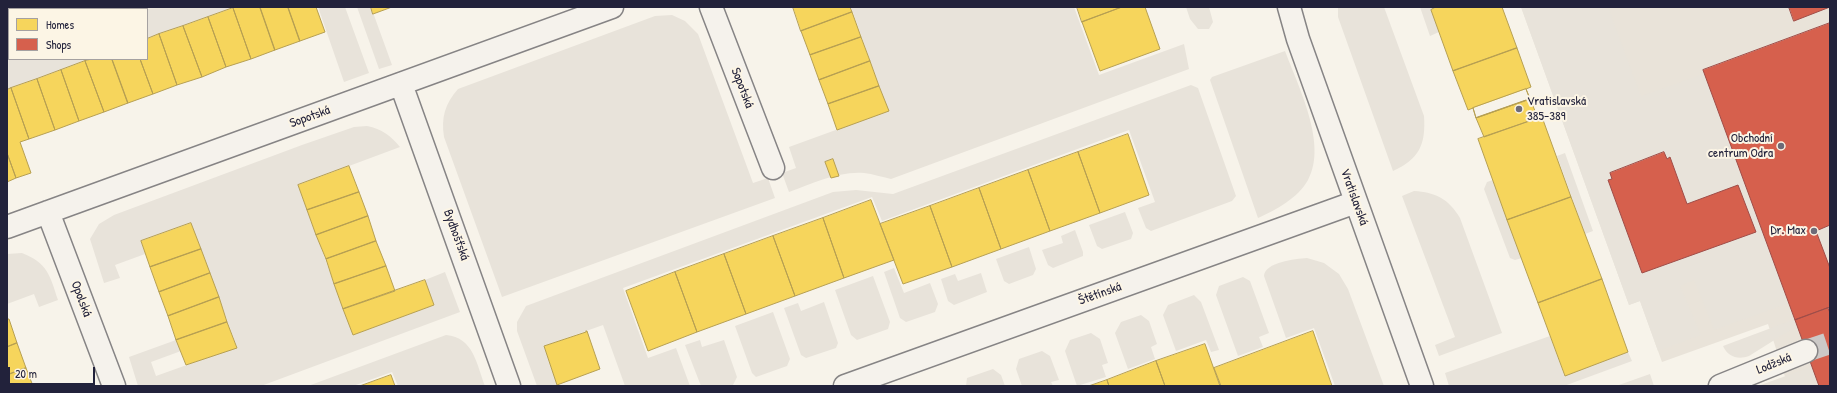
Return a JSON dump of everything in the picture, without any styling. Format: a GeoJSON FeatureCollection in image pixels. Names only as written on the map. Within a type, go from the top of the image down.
{"type":"FeatureCollection","features":[{"type":"Feature","properties":{"kind":"street","name":"Sopotská"},"geometry":{"type":"LineString","coordinates":[[7,227],[612,7]]}},
{"type":"Feature","properties":{"kind":"street","name":"Sopotská"},"geometry":{"type":"LineString","coordinates":[[711,7],[773,168]]}},
{"type":"Feature","properties":{"kind":"street","name":"Vratislavská"},"geometry":{"type":"LineString","coordinates":[[1289,7],[1298,39],[1422,386]]}},
{"type":"Feature","properties":{"kind":"street","name":"Bydhošťská"},"geometry":{"type":"LineString","coordinates":[[401,84],[509,386]]}},
{"type":"Feature","properties":{"kind":"street","name":"Štětínská"},"geometry":{"type":"LineString","coordinates":[[845,386],[1356,202]]}},
{"type":"Feature","properties":{"kind":"street","name":"Opolská"},"geometry":{"type":"LineString","coordinates":[[48,212],[114,386]]}},
{"type":"Feature","properties":{"kind":"street","name":"Lodžská"},"geometry":{"type":"LineString","coordinates":[[1720,386],[1806,351]]}},
{"type":"Feature","properties":{"kind":"shaded area"},"geometry":{"type":"Polygon","coordinates":[[[7,7],[235,7],[148,39],[148,8],[8,8],[8,60],[88,60],[7,90],[7,7]]]}},
{"type":"Feature","properties":{"kind":"shaded area"},"geometry":{"type":"Polygon","coordinates":[[[318,7],[345,7],[369,73],[344,82],[318,7]]]}},
{"type":"Feature","properties":{"kind":"shaded area"},"geometry":{"type":"Polygon","coordinates":[[[357,7],[371,7],[392,65],[379,69],[357,7]]]}},
{"type":"Feature","properties":{"kind":"shaded area"},"geometry":{"type":"Polygon","coordinates":[[[851,7],[1074,7],[1099,75],[1184,44],[1189,69],[891,179],[864,173],[845,174],[825,179],[789,192],[782,173],[796,168],[789,147],[888,111],[851,7]]]}},
{"type":"Feature","properties":{"kind":"shaded area"},"geometry":{"type":"Polygon","coordinates":[[[1186,7],[1209,7],[1213,22],[1209,29],[1198,29],[1190,19],[1186,7]]]}},
{"type":"Feature","properties":{"kind":"shaded area"},"geometry":{"type":"Polygon","coordinates":[[[1338,7],[1384,7],[1424,116],[1424,135],[1419,150],[1409,161],[1393,171],[1338,17],[1338,7]]]}},
{"type":"Feature","properties":{"kind":"shaded area"},"geometry":{"type":"Polygon","coordinates":[[[1420,7],[1436,7],[1439,32],[1430,36],[1420,7]]]}},
{"type":"Feature","properties":{"kind":"shaded area"},"geometry":{"type":"Polygon","coordinates":[[[1521,7],[1830,7],[1830,386],[1788,386],[1768,324],[1662,362],[1640,301],[1629,305],[1521,7]]]}},
{"type":"Feature","properties":{"kind":"shaded area"},"geometry":{"type":"Polygon","coordinates":[[[1521,7],[1608,7],[1641,96],[1709,72],[1795,301],[1714,330],[1694,280],[1680,286],[1701,335],[1658,351],[1640,301],[1629,305],[1521,7]],[[1664,153],[1610,172],[1612,179],[1608,181],[1642,273],[1756,232],[1738,185],[1687,204],[1670,158],[1667,159],[1664,153]]]}},
{"type":"Feature","properties":{"kind":"shaded area"},"geometry":{"type":"Polygon","coordinates":[[[672,15],[685,21],[698,34],[753,183],[768,178],[775,198],[502,297],[444,137],[443,123],[445,111],[450,100],[458,89],[655,16],[672,15]]]}},
{"type":"Feature","properties":{"kind":"shaded area"},"geometry":{"type":"Polygon","coordinates":[[[1285,51],[1309,115],[1315,150],[1313,166],[1308,180],[1293,198],[1258,218],[1210,80],[1212,77],[1285,51]]]}},
{"type":"Feature","properties":{"kind":"shaded area"},"geometry":{"type":"Polygon","coordinates":[[[1191,85],[1198,88],[1236,196],[1232,201],[1151,231],[1146,228],[1138,208],[1155,202],[1129,130],[882,221],[872,197],[623,288],[648,358],[676,348],[690,386],[625,386],[603,325],[544,346],[558,386],[537,386],[517,331],[517,322],[526,306],[833,192],[856,190],[893,194],[1191,85]]]}},
{"type":"Feature","properties":{"kind":"shaded area"},"geometry":{"type":"Polygon","coordinates":[[[367,126],[386,134],[400,147],[298,185],[353,335],[434,305],[425,280],[445,272],[460,312],[261,386],[138,386],[129,357],[176,340],[181,351],[151,362],[156,376],[237,347],[191,223],[141,241],[145,254],[115,265],[120,278],[104,283],[90,239],[99,224],[114,215],[302,145],[354,127],[367,126]]]}},
{"type":"Feature","properties":{"kind":"shaded area"},"geometry":{"type":"Polygon","coordinates":[[[1565,153],[1593,231],[1585,234],[1557,156],[1565,153]]]}},
{"type":"Feature","properties":{"kind":"shaded area"},"geometry":{"type":"Polygon","coordinates":[[[1493,180],[1522,258],[1515,260],[1510,258],[1484,189],[1487,182],[1493,180]]]}},
{"type":"Feature","properties":{"kind":"shaded area"},"geometry":{"type":"Polygon","coordinates":[[[1414,191],[1435,195],[1446,201],[1456,211],[1460,218],[1502,333],[1439,356],[1435,345],[1455,337],[1402,196],[1414,191]]]}},
{"type":"Feature","properties":{"kind":"shaded area"},"geometry":{"type":"Polygon","coordinates":[[[1125,212],[1133,233],[1131,239],[1102,249],[1097,246],[1089,225],[1125,212]]]}},
{"type":"Feature","properties":{"kind":"shaded area"},"geometry":{"type":"Polygon","coordinates":[[[1830,225],[1830,268],[1816,231],[1830,225]]]}},
{"type":"Feature","properties":{"kind":"shaded area"},"geometry":{"type":"Polygon","coordinates":[[[1075,230],[1083,256],[1053,268],[1048,265],[1042,250],[1063,243],[1061,236],[1075,230]]]}},
{"type":"Feature","properties":{"kind":"shaded area"},"geometry":{"type":"Polygon","coordinates":[[[1029,247],[1036,269],[1033,275],[1009,284],[1004,281],[996,259],[1029,247]]]}},
{"type":"Feature","properties":{"kind":"shaded area"},"geometry":{"type":"Polygon","coordinates":[[[22,253],[37,261],[47,271],[58,300],[39,307],[34,294],[7,304],[7,254],[22,253]]]}},
{"type":"Feature","properties":{"kind":"shaded area"},"geometry":{"type":"Polygon","coordinates":[[[1307,258],[1324,263],[1339,274],[1348,289],[1384,386],[1335,386],[1314,328],[1286,338],[1264,276],[1269,267],[1275,264],[1288,260],[1307,258]]]}},
{"type":"Feature","properties":{"kind":"shaded area"},"geometry":{"type":"Polygon","coordinates":[[[894,268],[904,293],[930,283],[938,304],[935,312],[906,322],[900,318],[884,272],[894,268]]]}},
{"type":"Feature","properties":{"kind":"shaded area"},"geometry":{"type":"Polygon","coordinates":[[[981,273],[987,292],[954,305],[948,301],[941,279],[955,274],[958,281],[981,273]]]}},
{"type":"Feature","properties":{"kind":"shaded area"},"geometry":{"type":"Polygon","coordinates":[[[873,276],[890,322],[888,329],[857,340],[851,335],[835,290],[873,276]]]}},
{"type":"Feature","properties":{"kind":"shaded area"},"geometry":{"type":"Polygon","coordinates":[[[1243,277],[1250,281],[1269,333],[1259,337],[1263,347],[1238,356],[1216,295],[1219,286],[1243,277]]]}},
{"type":"Feature","properties":{"kind":"shaded area"},"geometry":{"type":"Polygon","coordinates":[[[1194,295],[1201,302],[1219,350],[1211,352],[1206,340],[1176,351],[1163,315],[1168,305],[1194,295]]]}},
{"type":"Feature","properties":{"kind":"shaded area"},"geometry":{"type":"Polygon","coordinates":[[[824,302],[838,343],[836,348],[806,358],[801,355],[784,308],[798,303],[801,311],[824,302]]]}},
{"type":"Feature","properties":{"kind":"shaded area"},"geometry":{"type":"Polygon","coordinates":[[[773,312],[790,359],[787,366],[756,377],[752,373],[735,326],[773,312]]]}},
{"type":"Feature","properties":{"kind":"shaded area"},"geometry":{"type":"Polygon","coordinates":[[[1141,315],[1149,321],[1157,344],[1151,347],[1155,359],[1128,369],[1115,333],[1121,322],[1141,315]]]}},
{"type":"Feature","properties":{"kind":"shaded area"},"geometry":{"type":"Polygon","coordinates":[[[1798,318],[1800,324],[1749,356],[1741,358],[1734,357],[1725,350],[1723,346],[1798,318]]]}},
{"type":"Feature","properties":{"kind":"shaded area"},"geometry":{"type":"Polygon","coordinates":[[[1091,333],[1100,339],[1108,363],[1102,365],[1106,377],[1077,386],[1065,351],[1070,340],[1091,333]]]}},
{"type":"Feature","properties":{"kind":"shaded area"},"geometry":{"type":"Polygon","coordinates":[[[446,335],[463,341],[468,346],[473,353],[485,386],[398,386],[392,372],[353,386],[308,386],[446,335]]]}},
{"type":"Feature","properties":{"kind":"shaded area"},"geometry":{"type":"Polygon","coordinates":[[[1550,336],[1564,375],[1628,352],[1632,361],[1564,386],[1449,386],[1445,373],[1550,336]]]}},
{"type":"Feature","properties":{"kind":"shaded area"},"geometry":{"type":"Polygon","coordinates":[[[700,340],[702,347],[724,340],[737,377],[733,385],[701,386],[685,345],[700,340]]]}},
{"type":"Feature","properties":{"kind":"shaded area"},"geometry":{"type":"Polygon","coordinates":[[[1042,351],[1050,356],[1059,380],[1051,382],[1053,386],[1022,386],[1016,369],[1019,359],[1042,351]]]}},
{"type":"Feature","properties":{"kind":"shaded area"},"geometry":{"type":"Polygon","coordinates":[[[1830,360],[1830,374],[1796,386],[1758,386],[1830,360]]]}},
{"type":"Feature","properties":{"kind":"shaded area"},"geometry":{"type":"Polygon","coordinates":[[[993,369],[1001,375],[1005,386],[966,386],[967,378],[993,369]]]}},
{"type":"Feature","properties":{"kind":"shaded area"},"geometry":{"type":"Polygon","coordinates":[[[1650,374],[1654,386],[1616,386],[1650,374]]]}},
{"type":"Feature","properties":{"kind":"building: Homes"},"geometry":{"type":"Polygon","coordinates":[[[260,7],[275,50],[251,59],[233,8],[260,7]]]}},
{"type":"Feature","properties":{"kind":"building: Homes"},"geometry":{"type":"Polygon","coordinates":[[[260,7],[288,7],[300,41],[275,50],[260,7]]]}},
{"type":"Feature","properties":{"kind":"building: Homes"},"geometry":{"type":"Polygon","coordinates":[[[288,7],[316,7],[325,32],[300,41],[288,7]]]}},
{"type":"Feature","properties":{"kind":"building: Homes"},"geometry":{"type":"Polygon","coordinates":[[[371,7],[392,7],[373,14],[371,7]]]}},
{"type":"Feature","properties":{"kind":"building: Homes"},"geometry":{"type":"Polygon","coordinates":[[[793,7],[850,7],[852,12],[801,31],[793,7]]]}},
{"type":"Feature","properties":{"kind":"building: Homes"},"geometry":{"type":"Polygon","coordinates":[[[1077,7],[1122,7],[1082,22],[1077,7]]]}},
{"type":"Feature","properties":{"kind":"building: Homes"},"geometry":{"type":"Polygon","coordinates":[[[1122,7],[1145,7],[1160,49],[1100,71],[1082,22],[1122,7]]]}},
{"type":"Feature","properties":{"kind":"building: Homes"},"geometry":{"type":"Polygon","coordinates":[[[1436,7],[1502,7],[1517,48],[1453,71],[1431,10],[1436,7]]]}},
{"type":"Feature","properties":{"kind":"building: Homes"},"geometry":{"type":"Polygon","coordinates":[[[233,8],[251,59],[226,67],[208,17],[233,8]]]}},
{"type":"Feature","properties":{"kind":"building: Homes"},"geometry":{"type":"Polygon","coordinates":[[[852,12],[861,37],[810,55],[801,31],[852,12]]]}},
{"type":"Feature","properties":{"kind":"building: Homes"},"geometry":{"type":"Polygon","coordinates":[[[208,17],[226,67],[202,77],[183,26],[208,17]]]}},
{"type":"Feature","properties":{"kind":"building: Homes"},"geometry":{"type":"Polygon","coordinates":[[[183,26],[202,77],[177,85],[159,34],[183,26]]]}},
{"type":"Feature","properties":{"kind":"building: Homes"},"geometry":{"type":"Polygon","coordinates":[[[159,34],[177,85],[153,94],[140,60],[148,60],[148,39],[159,34]]]}},
{"type":"Feature","properties":{"kind":"building: Homes"},"geometry":{"type":"Polygon","coordinates":[[[861,37],[870,61],[819,80],[810,55],[861,37]]]}},
{"type":"Feature","properties":{"kind":"building: Homes"},"geometry":{"type":"Polygon","coordinates":[[[1517,48],[1531,87],[1526,89],[1530,99],[1476,118],[1473,108],[1468,110],[1453,71],[1517,48]]]}},
{"type":"Feature","properties":{"kind":"building: Homes"},"geometry":{"type":"Polygon","coordinates":[[[112,60],[128,103],[104,112],[85,61],[112,60]]]}},
{"type":"Feature","properties":{"kind":"building: Homes"},"geometry":{"type":"Polygon","coordinates":[[[112,60],[140,60],[153,94],[128,103],[112,60]]]}},
{"type":"Feature","properties":{"kind":"building: Homes"},"geometry":{"type":"Polygon","coordinates":[[[85,61],[104,112],[79,121],[61,70],[85,61]]]}},
{"type":"Feature","properties":{"kind":"building: Homes"},"geometry":{"type":"Polygon","coordinates":[[[870,61],[879,86],[828,104],[819,80],[870,61]]]}},
{"type":"Feature","properties":{"kind":"building: Homes"},"geometry":{"type":"Polygon","coordinates":[[[61,70],[79,121],[55,130],[37,79],[61,70]]]}},
{"type":"Feature","properties":{"kind":"building: Homes"},"geometry":{"type":"Polygon","coordinates":[[[37,79],[55,130],[29,139],[11,88],[37,79]]]}},
{"type":"Feature","properties":{"kind":"building: Homes"},"geometry":{"type":"Polygon","coordinates":[[[879,86],[889,111],[837,130],[828,104],[879,86]]]}},
{"type":"Feature","properties":{"kind":"building: Homes"},"geometry":{"type":"Polygon","coordinates":[[[11,88],[29,139],[20,142],[31,173],[16,178],[7,153],[7,90],[11,88]]]}},
{"type":"Feature","properties":{"kind":"building: Homes"},"geometry":{"type":"Polygon","coordinates":[[[1526,89],[1530,99],[1476,118],[1473,108],[1526,89]]]}},
{"type":"Feature","properties":{"kind":"building: Homes","name":"Vratislavská 385-389"},"geometry":{"type":"Polygon","coordinates":[[[1530,99],[1538,118],[1484,137],[1476,118],[1530,99]]]}},
{"type":"Feature","properties":{"kind":"building: Homes"},"geometry":{"type":"Polygon","coordinates":[[[1542,117],[1571,197],[1507,220],[1478,139],[1542,117]]]}},
{"type":"Feature","properties":{"kind":"building: Homes"},"geometry":{"type":"Polygon","coordinates":[[[1128,134],[1149,195],[1100,213],[1078,152],[1128,134]]]}},
{"type":"Feature","properties":{"kind":"building: Homes"},"geometry":{"type":"Polygon","coordinates":[[[1078,152],[1100,213],[1050,231],[1028,170],[1078,152]]]}},
{"type":"Feature","properties":{"kind":"building: Homes"},"geometry":{"type":"Polygon","coordinates":[[[7,153],[16,178],[7,182],[7,153]]]}},
{"type":"Feature","properties":{"kind":"building: Homes"},"geometry":{"type":"Polygon","coordinates":[[[833,159],[839,176],[831,178],[825,162],[833,159]]]}},
{"type":"Feature","properties":{"kind":"building: Homes"},"geometry":{"type":"Polygon","coordinates":[[[349,166],[359,192],[307,210],[298,185],[349,166]]]}},
{"type":"Feature","properties":{"kind":"building: Homes"},"geometry":{"type":"Polygon","coordinates":[[[1028,170],[1050,231],[1001,249],[979,188],[1028,170]]]}},
{"type":"Feature","properties":{"kind":"building: Homes"},"geometry":{"type":"Polygon","coordinates":[[[979,188],[1001,249],[952,267],[930,206],[979,188]]]}},
{"type":"Feature","properties":{"kind":"building: Homes"},"geometry":{"type":"Polygon","coordinates":[[[359,192],[368,216],[316,235],[307,210],[359,192]]]}},
{"type":"Feature","properties":{"kind":"building: Homes"},"geometry":{"type":"Polygon","coordinates":[[[1571,197],[1602,279],[1538,303],[1507,220],[1571,197]]]}},
{"type":"Feature","properties":{"kind":"building: Homes"},"geometry":{"type":"Polygon","coordinates":[[[871,200],[894,260],[844,278],[823,218],[871,200]]]}},
{"type":"Feature","properties":{"kind":"building: Homes"},"geometry":{"type":"Polygon","coordinates":[[[930,206],[952,267],[903,284],[880,224],[930,206]]]}},
{"type":"Feature","properties":{"kind":"building: Homes"},"geometry":{"type":"Polygon","coordinates":[[[368,216],[376,241],[326,259],[316,235],[368,216]]]}},
{"type":"Feature","properties":{"kind":"building: Homes"},"geometry":{"type":"Polygon","coordinates":[[[823,218],[844,278],[795,296],[773,236],[823,218]]]}},
{"type":"Feature","properties":{"kind":"building: Homes"},"geometry":{"type":"Polygon","coordinates":[[[191,223],[201,249],[150,267],[141,241],[191,223]]]}},
{"type":"Feature","properties":{"kind":"building: Homes"},"geometry":{"type":"Polygon","coordinates":[[[773,236],[795,296],[746,314],[724,254],[773,236]]]}},
{"type":"Feature","properties":{"kind":"building: Homes"},"geometry":{"type":"Polygon","coordinates":[[[376,241],[386,266],[334,284],[326,259],[376,241]]]}},
{"type":"Feature","properties":{"kind":"building: Homes"},"geometry":{"type":"Polygon","coordinates":[[[201,249],[210,273],[159,292],[150,267],[201,249]]]}},
{"type":"Feature","properties":{"kind":"building: Homes"},"geometry":{"type":"Polygon","coordinates":[[[724,254],[746,314],[697,332],[675,272],[724,254]]]}},
{"type":"Feature","properties":{"kind":"building: Homes"},"geometry":{"type":"Polygon","coordinates":[[[386,266],[395,291],[343,309],[334,284],[386,266]]]}},
{"type":"Feature","properties":{"kind":"building: Homes"},"geometry":{"type":"Polygon","coordinates":[[[675,272],[697,332],[648,351],[626,291],[675,272]]]}},
{"type":"Feature","properties":{"kind":"building: Homes"},"geometry":{"type":"Polygon","coordinates":[[[210,273],[219,297],[168,316],[159,292],[210,273]]]}},
{"type":"Feature","properties":{"kind":"building: Homes"},"geometry":{"type":"Polygon","coordinates":[[[1602,279],[1628,352],[1565,376],[1538,303],[1602,279]]]}},
{"type":"Feature","properties":{"kind":"building: Homes"},"geometry":{"type":"Polygon","coordinates":[[[425,280],[434,305],[353,335],[343,309],[425,280]]]}},
{"type":"Feature","properties":{"kind":"building: Homes"},"geometry":{"type":"Polygon","coordinates":[[[219,297],[227,322],[176,340],[168,316],[219,297]]]}},
{"type":"Feature","properties":{"kind":"building: Homes"},"geometry":{"type":"Polygon","coordinates":[[[7,319],[9,319],[17,343],[7,347],[7,319]]]}},
{"type":"Feature","properties":{"kind":"building: Homes"},"geometry":{"type":"Polygon","coordinates":[[[227,322],[237,348],[186,365],[176,340],[227,322]]]}},
{"type":"Feature","properties":{"kind":"building: Homes"},"geometry":{"type":"Polygon","coordinates":[[[586,331],[600,369],[557,385],[544,346],[586,331]]]}},
{"type":"Feature","properties":{"kind":"building: Homes"},"geometry":{"type":"Polygon","coordinates":[[[1313,331],[1332,386],[1221,386],[1214,368],[1313,331]]]}},
{"type":"Feature","properties":{"kind":"building: Homes"},"geometry":{"type":"Polygon","coordinates":[[[17,343],[26,368],[7,375],[7,347],[17,343]]]}},
{"type":"Feature","properties":{"kind":"building: Homes"},"geometry":{"type":"Polygon","coordinates":[[[1205,344],[1220,386],[1165,386],[1156,361],[1205,344]]]}},
{"type":"Feature","properties":{"kind":"building: Homes"},"geometry":{"type":"Polygon","coordinates":[[[1156,361],[1165,386],[1109,386],[1107,380],[1156,361]]]}},
{"type":"Feature","properties":{"kind":"building: Homes"},"geometry":{"type":"Polygon","coordinates":[[[26,368],[33,386],[7,386],[7,375],[26,368]]]}},
{"type":"Feature","properties":{"kind":"building: Homes"},"geometry":{"type":"Polygon","coordinates":[[[391,375],[395,386],[360,386],[391,375]]]}},
{"type":"Feature","properties":{"kind":"building: Homes"},"geometry":{"type":"Polygon","coordinates":[[[1107,380],[1109,386],[1089,386],[1107,380]]]}},
{"type":"Feature","properties":{"kind":"building: Shops"},"geometry":{"type":"Polygon","coordinates":[[[1789,7],[1830,7],[1794,21],[1789,7]]]}},
{"type":"Feature","properties":{"kind":"building: Shops","name":"Obchodní centrum Odra"},"geometry":{"type":"Polygon","coordinates":[[[1830,23],[1830,225],[1816,231],[1830,268],[1830,307],[1795,320],[1703,70],[1830,23]]]}},
{"type":"Feature","properties":{"kind":"building: Shops"},"geometry":{"type":"Polygon","coordinates":[[[1664,152],[1667,159],[1670,157],[1687,204],[1738,185],[1756,232],[1642,273],[1608,180],[1612,179],[1610,173],[1664,152]]]}},
{"type":"Feature","properties":{"kind":"building: Shops"},"geometry":{"type":"Polygon","coordinates":[[[1828,308],[1830,313],[1830,386],[1819,386],[1795,320],[1828,308]]]}},
{"type":"Feature","properties":{"kind":"tunnel"},"geometry":{"type":"LineString","coordinates":[[1806,351],[1830,343]]}},
{"type":"Feature","properties":{"kind":"place","name":"Vratislavská 385-389"},"geometry":{"type":"Point","coordinates":[1519,109]}},
{"type":"Feature","properties":{"kind":"place","name":"Obchodní centrum Odra"},"geometry":{"type":"Point","coordinates":[1781,146]}},
{"type":"Feature","properties":{"kind":"place","name":"Dr. Max"},"geometry":{"type":"Point","coordinates":[1814,231]}}]}
